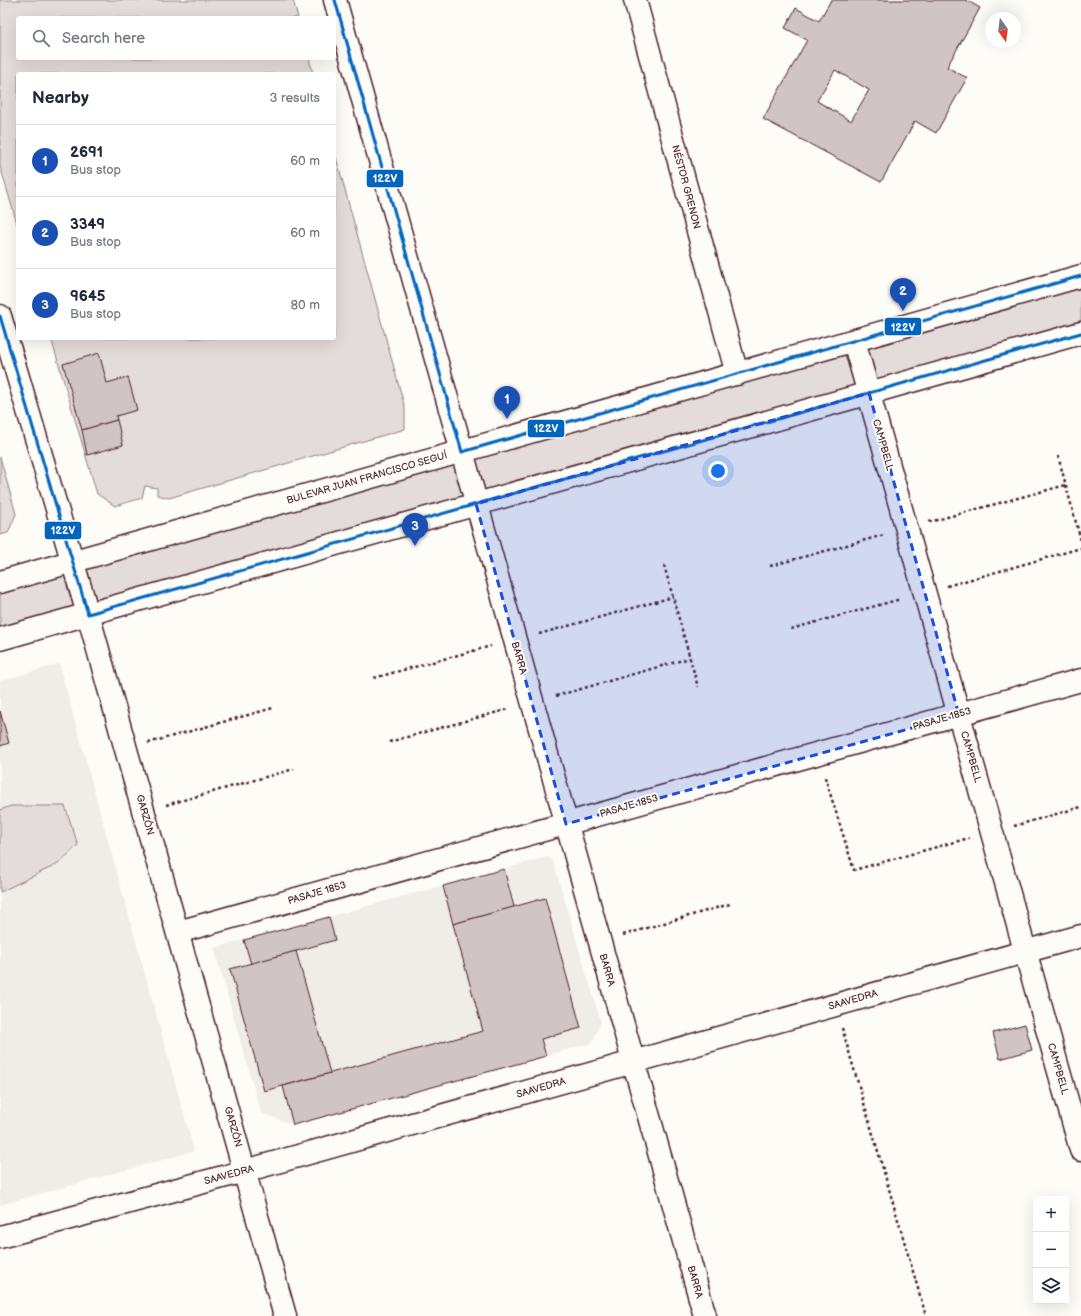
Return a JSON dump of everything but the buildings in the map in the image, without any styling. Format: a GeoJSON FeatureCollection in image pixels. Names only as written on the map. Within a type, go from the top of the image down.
{"type":"FeatureCollection","features":[{"type":"Feature","properties":{"kind":"street","name":"BARRA"},"geometry":{"type":"LineString","coordinates":[[335,0],[704,1316]]}},
{"type":"Feature","properties":{"kind":"street","name":"NÉSTOR GRENON"},"geometry":{"type":"LineString","coordinates":[[634,0],[737,374]]}},
{"type":"Feature","properties":{"kind":"street","name":"BULEVAR JUAN FRANCISCO SEGUÍ"},"geometry":{"type":"LineString","coordinates":[[0,582],[1081,276]]}},
{"type":"Feature","properties":{"kind":"street","name":"GARZÓN"},"geometry":{"type":"LineString","coordinates":[[0,316],[88,614],[285,1316]]}},
{"type":"Feature","properties":{"kind":"street"},"geometry":{"type":"LineString","coordinates":[[0,639],[1081,332]]}},
{"type":"Feature","properties":{"kind":"street","name":"CAMPBELL"},"geometry":{"type":"LineString","coordinates":[[854,341],[1081,1150]]}},
{"type":"Feature","properties":{"kind":"street","name":"PASAJE 1853"},"geometry":{"type":"LineString","coordinates":[[178,932],[1081,680]]}},
{"type":"Feature","properties":{"kind":"street","name":"SAAVEDRA"},"geometry":{"type":"LineString","coordinates":[[0,1237],[245,1171],[1081,936]]}},
{"type":"Feature","properties":{"kind":"path"},"geometry":{"type":"LineString","coordinates":[[1058,456],[1081,541]]}},
{"type":"Feature","properties":{"kind":"path"},"geometry":{"type":"LineString","coordinates":[[664,565],[698,687]]}},
{"type":"Feature","properties":{"kind":"path"},"geometry":{"type":"LineString","coordinates":[[126,750],[273,708]]}},
{"type":"Feature","properties":{"kind":"path"},"geometry":{"type":"LineString","coordinates":[[817,754],[854,870]]}},
{"type":"Feature","properties":{"kind":"path"},"geometry":{"type":"LineString","coordinates":[[144,811],[294,769]]}},
{"type":"Feature","properties":{"kind":"path"},"geometry":{"type":"LineString","coordinates":[[599,942],[730,904]]}},
{"type":"Feature","properties":{"kind":"path"},"geometry":{"type":"LineString","coordinates":[[836,1005],[926,1316]]}},
{"type":"Feature","properties":{"kind":"highlighted area"},"geometry":{"type":"Polygon","coordinates":[[[869,393],[959,715],[566,824],[476,504],[869,393]]]}},
{"type":"Feature","properties":{"kind":"shaded area"},"geometry":{"type":"Polygon","coordinates":[[[0,0],[293,0],[297,16],[16,16],[16,60],[310,60],[312,72],[16,72],[16,220],[0,166],[0,0]]]}},
{"type":"Feature","properties":{"kind":"shaded area"},"geometry":{"type":"Polygon","coordinates":[[[336,157],[405,408],[405,429],[169,498],[157,495],[157,488],[145,486],[142,498],[115,506],[97,494],[52,340],[336,340],[336,157]]]}},
{"type":"Feature","properties":{"kind":"shaded area"},"geometry":{"type":"Polygon","coordinates":[[[1081,276],[1081,333],[0,639],[0,582],[1081,276]]]}},
{"type":"Feature","properties":{"kind":"shaded area"},"geometry":{"type":"Polygon","coordinates":[[[0,457],[16,514],[8,533],[0,535],[0,457]]]}},
{"type":"Feature","properties":{"kind":"shaded area"},"geometry":{"type":"Polygon","coordinates":[[[59,664],[194,1151],[0,1205],[0,681],[59,664]]]}},
{"type":"Feature","properties":{"kind":"shaded area"},"geometry":{"type":"Polygon","coordinates":[[[11,806],[65,806],[78,845],[58,864],[0,892],[0,810],[11,806]]]}},
{"type":"Feature","properties":{"kind":"shaded area"},"geometry":{"type":"Polygon","coordinates":[[[548,857],[553,861],[601,1023],[591,1043],[293,1125],[261,1113],[214,948],[548,857]]]}},
{"type":"Feature","properties":{"kind":"transit line","name":"122V"},"geometry":{"type":"LineString","coordinates":[[335,0],[462,452],[1081,276]]}},
{"type":"Feature","properties":{"kind":"transit line","name":"122V"},"geometry":{"type":"LineString","coordinates":[[0,316],[88,614],[1081,333]]}},
{"type":"Feature","properties":{"kind":"place","name":"3349"},"geometry":{"type":"Point","coordinates":[903,311]}},
{"type":"Feature","properties":{"kind":"place","name":"2691"},"geometry":{"type":"Point","coordinates":[507,419]}},
{"type":"Feature","properties":{"kind":"place","name":"9645"},"geometry":{"type":"Point","coordinates":[415,546]}}]}
